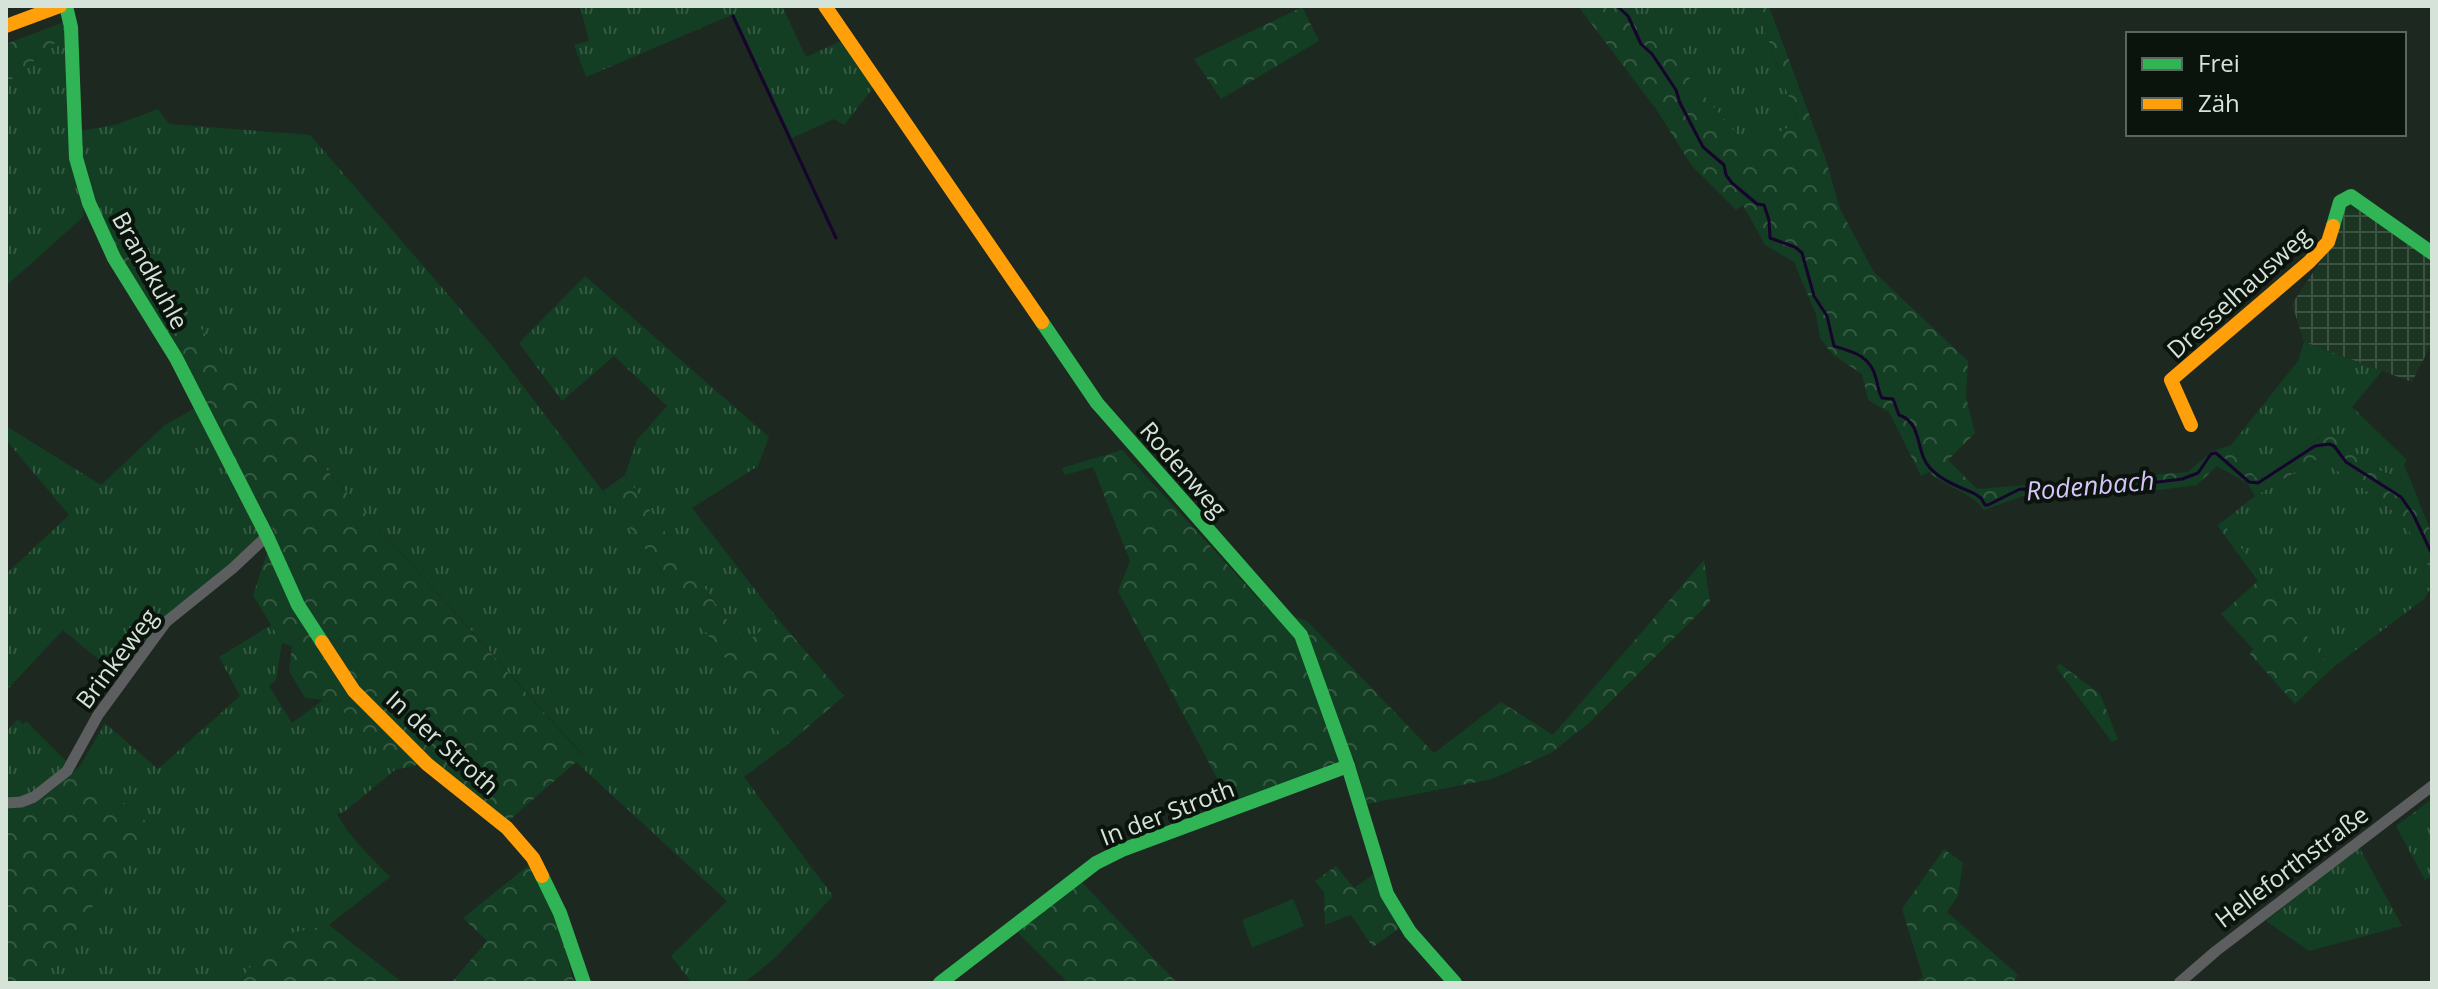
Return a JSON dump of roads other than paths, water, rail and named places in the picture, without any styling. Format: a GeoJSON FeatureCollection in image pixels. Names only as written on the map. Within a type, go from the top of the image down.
{"type":"FeatureCollection","features":[{"type":"Feature","properties":{"kind":"street"},"geometry":{"type":"LineString","coordinates":[[6,26],[63,6]]}},
{"type":"Feature","properties":{"kind":"street","name":"Brandkuhle"},"geometry":{"type":"LineString","coordinates":[[63,6],[71,27],[76,158],[89,203],[114,258],[176,358],[267,536]]}},
{"type":"Feature","properties":{"kind":"street","name":"Rodenweg"},"geometry":{"type":"LineString","coordinates":[[825,6],[1097,403],[1301,635],[1348,766],[1387,894],[1410,932],[1455,983]]}},
{"type":"Feature","properties":{"kind":"street","name":"Dresselhausweg"},"geometry":{"type":"LineString","coordinates":[[2191,425],[2171,380],[2319,252],[2328,242],[2340,202],[2351,196],[2432,253]]}},
{"type":"Feature","properties":{"kind":"street","name":"Brinkeweg"},"geometry":{"type":"LineString","coordinates":[[6,803],[34,797],[67,771],[98,715],[166,622],[267,536]]}},
{"type":"Feature","properties":{"kind":"street","name":"In der Stroth"},"geometry":{"type":"LineString","coordinates":[[267,536],[298,605],[354,691],[427,764],[507,828],[533,858],[560,913],[584,983]]}},
{"type":"Feature","properties":{"kind":"street","name":"In der Stroth"},"geometry":{"type":"LineString","coordinates":[[940,983],[1096,863],[1122,850],[1348,766]]}},
{"type":"Feature","properties":{"kind":"street","name":"Helleforthstraße"},"geometry":{"type":"LineString","coordinates":[[2179,983],[2216,951],[2432,786]]}},
{"type":"Feature","properties":{"kind":"waterway","name":"Rodenbach"},"geometry":{"type":"LineString","coordinates":[[1617,6],[1628,16],[1641,44],[1652,54],[1676,90],[1703,147],[1724,165],[1732,183],[1757,204],[1764,205],[1770,238],[1795,247],[1802,253],[1814,296],[1827,316],[1834,346],[1848,350],[1870,364],[1882,398],[1893,399],[1899,415],[1912,424],[1925,461],[1940,477],[1975,494],[1988,505],[2020,489],[2099,490],[2138,480],[2158,482],[2182,479],[2198,473],[2211,454],[2216,453],[2249,482],[2258,483],[2315,446],[2329,444],[2346,462],[2401,497],[2413,514],[2432,554]]}},
{"type":"Feature","properties":{"kind":"waterway"},"geometry":{"type":"LineString","coordinates":[[733,16],[836,238]]}}]}
